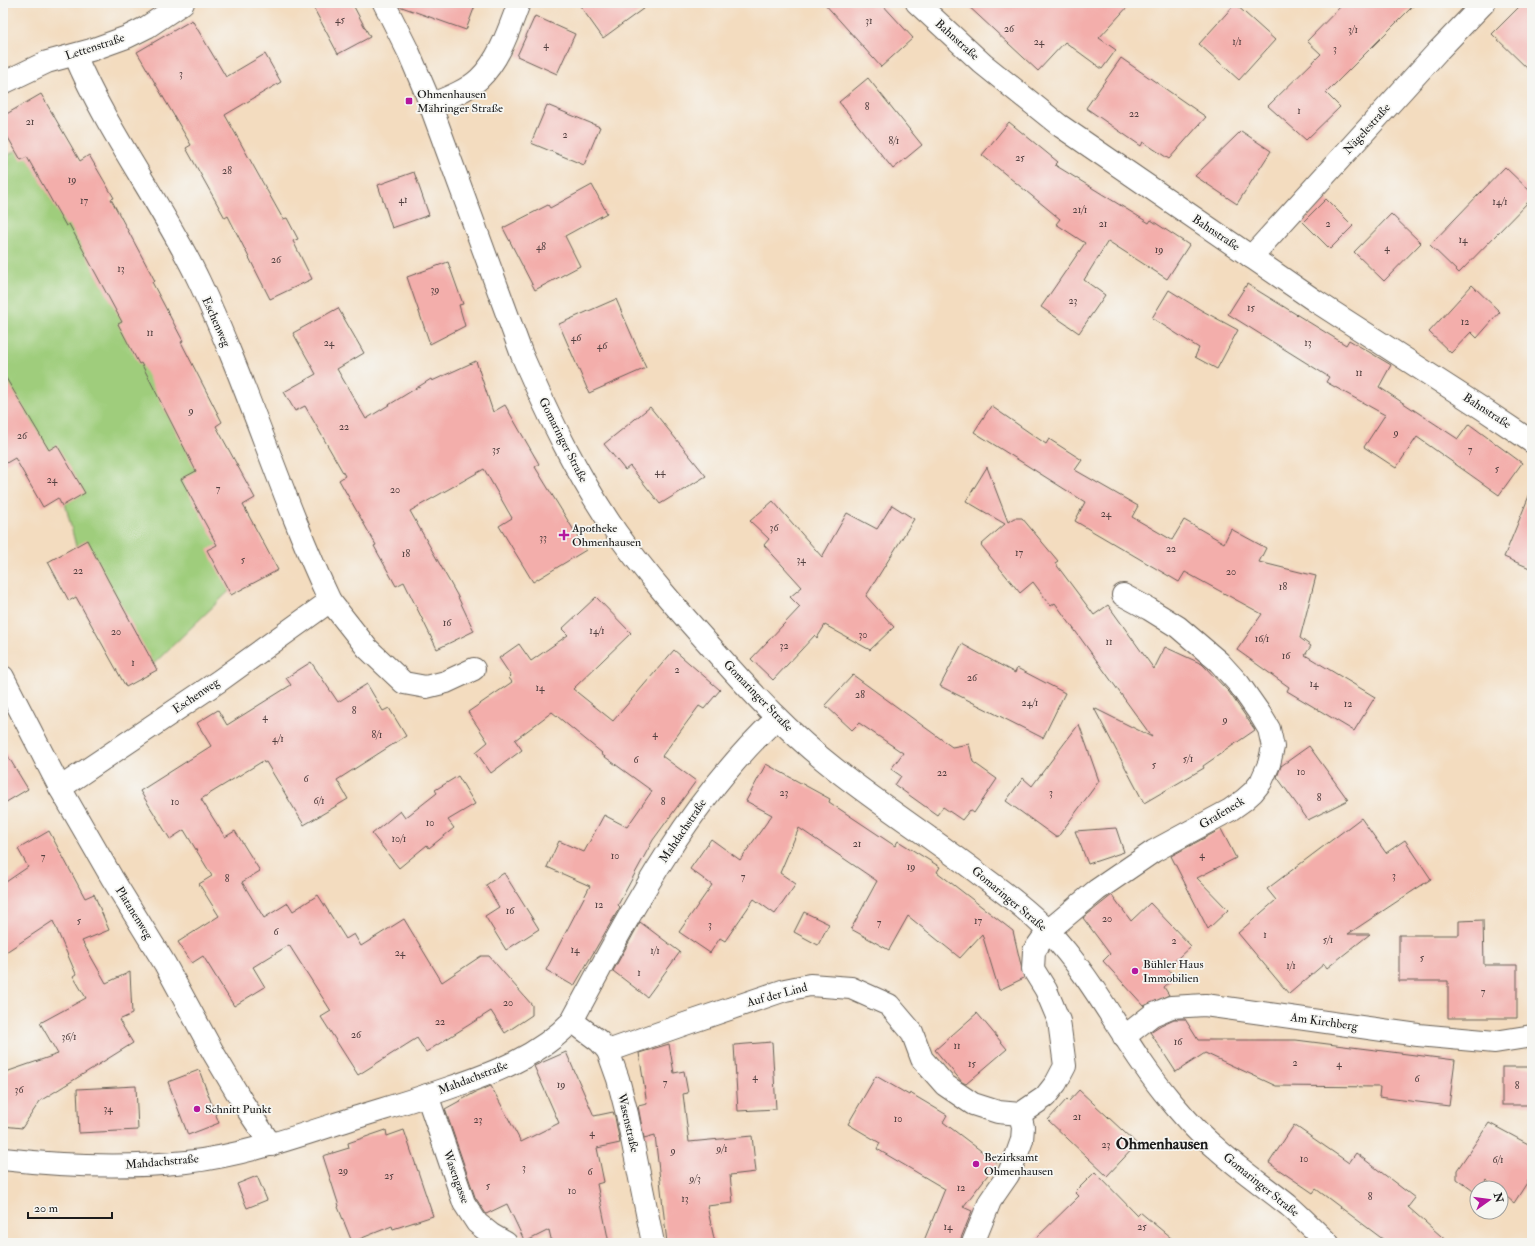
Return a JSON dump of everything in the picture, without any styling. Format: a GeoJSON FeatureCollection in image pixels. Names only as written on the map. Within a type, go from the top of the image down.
{"type":"FeatureCollection","features":[{"type":"Feature","properties":{"kind":"street","name":"Lettenstraße"},"geometry":{"type":"LineString","coordinates":[[3,83],[48,62],[110,45],[147,27],[183,3]]}},
{"type":"Feature","properties":{"kind":"street","name":"Gomaringer Straße"},"geometry":{"type":"LineString","coordinates":[[384,3],[409,53],[430,105],[522,355],[559,435],[579,474],[616,531],[657,585],[724,661],[777,718],[805,745],[869,796],[987,880],[1025,910],[1048,931],[1080,971],[1146,1070],[1169,1099],[1215,1148],[1288,1206],[1328,1243]]}},
{"type":"Feature","properties":{"kind":"street"},"geometry":{"type":"LineString","coordinates":[[430,105],[478,80],[490,66],[505,39],[519,3]]}},
{"type":"Feature","properties":{"kind":"street","name":"Bahnstraße"},"geometry":{"type":"LineString","coordinates":[[917,3],[983,64],[1059,125],[1314,300],[1489,412],[1532,442]]}},
{"type":"Feature","properties":{"kind":"street","name":"Nägelestraße"},"geometry":{"type":"LineString","coordinates":[[1251,257],[1407,85],[1484,3]]}},
{"type":"Feature","properties":{"kind":"street","name":"Eschenweg"},"geometry":{"type":"LineString","coordinates":[[75,54],[83,74],[116,135],[174,234],[198,280],[225,340],[308,556],[330,602],[368,648],[404,683],[426,687],[446,682],[474,669]]}},
{"type":"Feature","properties":{"kind":"street","name":"Grafeneck"},"geometry":{"type":"LineString","coordinates":[[1048,931],[1097,890],[1154,852],[1230,810],[1244,800],[1261,782],[1269,764],[1273,747],[1269,729],[1260,714],[1239,684],[1219,662],[1178,627],[1123,595]]}},
{"type":"Feature","properties":{"kind":"street","name":"Eschenweg"},"geometry":{"type":"LineString","coordinates":[[60,788],[219,681],[330,602]]}},
{"type":"Feature","properties":{"kind":"street","name":"Platanenweg"},"geometry":{"type":"LineString","coordinates":[[3,677],[60,788],[112,878],[165,964],[214,1054],[243,1103],[271,1145]]}},
{"type":"Feature","properties":{"kind":"street","name":"Mahdachstraße"},"geometry":{"type":"LineString","coordinates":[[3,1159],[84,1165],[151,1165],[189,1162],[236,1154],[271,1145],[427,1095],[499,1069],[526,1057],[559,1035],[572,1021],[648,884],[692,816],[735,760],[754,739],[777,718]]}},
{"type":"Feature","properties":{"kind":"street"},"geometry":{"type":"LineString","coordinates":[[973,1243],[990,1201],[1008,1175],[1017,1154],[1022,1140],[1023,1127],[1020,1114],[1045,1097],[1056,1083],[1065,1066],[1059,1021],[1046,990],[1033,969],[1034,951],[1048,931]]}},
{"type":"Feature","properties":{"kind":"street","name":"Auf der Lind"},"geometry":{"type":"LineString","coordinates":[[608,1051],[785,990],[810,985],[851,988],[889,1005],[912,1032],[922,1059],[945,1085],[973,1104],[998,1112],[1020,1114]]}},
{"type":"Feature","properties":{"kind":"street","name":"Am Kirchberg"},"geometry":{"type":"LineString","coordinates":[[1124,1037],[1152,1016],[1171,1007],[1206,1005],[1410,1034],[1495,1042],[1532,1036]]}},
{"type":"Feature","properties":{"kind":"street","name":"Wasenstraße"},"geometry":{"type":"LineString","coordinates":[[572,1021],[599,1041],[608,1051],[618,1079],[627,1114],[653,1243]]}},
{"type":"Feature","properties":{"kind":"street","name":"Wasengasse"},"geometry":{"type":"LineString","coordinates":[[427,1095],[464,1203],[477,1223],[492,1235],[506,1243]]}},
{"type":"Feature","properties":{"kind":"green space"},"geometry":{"type":"Polygon","coordinates":[[[41,132],[252,569],[141,676],[84,578],[61,487],[3,413],[3,159],[41,132]]]}},
{"type":"Feature","properties":{"kind":"building"},"geometry":{"type":"Polygon","coordinates":[[[311,3],[352,3],[370,37],[338,54],[311,3]]]}},
{"type":"Feature","properties":{"kind":"building"},"geometry":{"type":"Polygon","coordinates":[[[400,3],[476,3],[466,30],[399,6],[400,3]]]}},
{"type":"Feature","properties":{"kind":"building"},"geometry":{"type":"Polygon","coordinates":[[[578,3],[651,3],[603,38],[578,3]]]}},
{"type":"Feature","properties":{"kind":"building"},"geometry":{"type":"Polygon","coordinates":[[[824,3],[881,3],[913,38],[881,67],[824,3]]]}},
{"type":"Feature","properties":{"kind":"building"},"geometry":{"type":"Polygon","coordinates":[[[965,3],[1131,3],[1099,38],[1116,50],[1102,69],[1065,42],[1038,71],[965,3]]]}},
{"type":"Feature","properties":{"kind":"building"},"geometry":{"type":"Polygon","coordinates":[[[1344,3],[1416,3],[1326,93],[1340,107],[1306,140],[1268,106],[1321,54],[1307,41],[1344,3]]]}},
{"type":"Feature","properties":{"kind":"building"},"geometry":{"type":"Polygon","coordinates":[[[1523,3],[1532,3],[1532,73],[1492,34],[1523,3]]]}},
{"type":"Feature","properties":{"kind":"building"},"geometry":{"type":"Polygon","coordinates":[[[1235,4],[1275,40],[1239,80],[1199,44],[1235,4]]]}},
{"type":"Feature","properties":{"kind":"building"},"geometry":{"type":"Polygon","coordinates":[[[535,16],[575,34],[557,74],[517,56],[535,16]]]}},
{"type":"Feature","properties":{"kind":"building"},"geometry":{"type":"Polygon","coordinates":[[[192,20],[226,77],[265,54],[281,82],[225,115],[283,219],[287,218],[298,239],[293,241],[312,279],[270,299],[228,216],[225,218],[186,148],[191,145],[137,52],[192,20]]]}},
{"type":"Feature","properties":{"kind":"building"},"geometry":{"type":"Polygon","coordinates":[[[1121,58],[1206,117],[1169,159],[1143,142],[1141,146],[1086,108],[1121,58]]]}},
{"type":"Feature","properties":{"kind":"building"},"geometry":{"type":"Polygon","coordinates":[[[868,78],[922,145],[893,169],[839,102],[868,78]]]}},
{"type":"Feature","properties":{"kind":"building"},"geometry":{"type":"Polygon","coordinates":[[[41,94],[80,161],[89,155],[114,198],[111,199],[155,281],[152,282],[183,341],[181,342],[222,422],[216,426],[255,498],[243,505],[278,570],[231,595],[207,550],[217,545],[181,479],[196,471],[141,363],[139,364],[118,324],[122,322],[69,224],[66,226],[27,157],[21,160],[3,129],[3,116],[41,94]]]}},
{"type":"Feature","properties":{"kind":"building"},"geometry":{"type":"Polygon","coordinates":[[[547,105],[600,127],[584,165],[531,143],[547,105]]]}},
{"type":"Feature","properties":{"kind":"building"},"geometry":{"type":"Polygon","coordinates":[[[1009,122],[1058,162],[1055,165],[1149,223],[1151,220],[1189,245],[1167,279],[1108,241],[1084,280],[1105,295],[1079,333],[1041,307],[1085,243],[1056,224],[1060,219],[982,155],[1009,122]]]}},
{"type":"Feature","properties":{"kind":"building"},"geometry":{"type":"Polygon","coordinates":[[[1241,131],[1271,151],[1237,204],[1195,176],[1241,131]]]}},
{"type":"Feature","properties":{"kind":"building"},"geometry":{"type":"Polygon","coordinates":[[[1505,167],[1532,193],[1532,198],[1459,273],[1430,245],[1505,167]]]}},
{"type":"Feature","properties":{"kind":"building"},"geometry":{"type":"Polygon","coordinates":[[[414,172],[429,215],[392,228],[378,185],[414,172]]]}},
{"type":"Feature","properties":{"kind":"building"},"geometry":{"type":"Polygon","coordinates":[[[592,185],[607,213],[565,236],[580,266],[535,290],[503,228],[548,205],[550,208],[592,185]]]}},
{"type":"Feature","properties":{"kind":"building"},"geometry":{"type":"Polygon","coordinates":[[[1326,199],[1353,226],[1330,249],[1303,222],[1326,199]]]}},
{"type":"Feature","properties":{"kind":"building"},"geometry":{"type":"Polygon","coordinates":[[[1391,214],[1421,243],[1384,281],[1354,252],[1391,214]]]}},
{"type":"Feature","properties":{"kind":"building"},"geometry":{"type":"Polygon","coordinates":[[[448,262],[463,304],[459,305],[465,326],[430,344],[407,277],[448,262]]]}},
{"type":"Feature","properties":{"kind":"building"},"geometry":{"type":"Polygon","coordinates":[[[1247,284],[1346,345],[1349,340],[1391,365],[1379,387],[1458,439],[1469,424],[1522,463],[1499,495],[1417,437],[1396,468],[1364,447],[1385,415],[1326,382],[1329,377],[1228,314],[1247,284]]]}},
{"type":"Feature","properties":{"kind":"building"},"geometry":{"type":"Polygon","coordinates":[[[1472,285],[1500,312],[1477,338],[1471,332],[1451,353],[1429,332],[1472,285]]]}},
{"type":"Feature","properties":{"kind":"building"},"geometry":{"type":"Polygon","coordinates":[[[1169,290],[1201,310],[1238,330],[1217,369],[1195,357],[1199,348],[1152,318],[1169,290]]]}},
{"type":"Feature","properties":{"kind":"building"},"geometry":{"type":"Polygon","coordinates":[[[616,299],[646,368],[589,393],[559,324],[616,299]]]}},
{"type":"Feature","properties":{"kind":"building"},"geometry":{"type":"Polygon","coordinates":[[[338,308],[364,353],[337,369],[366,419],[431,379],[432,381],[476,361],[493,412],[505,405],[539,464],[535,467],[586,550],[533,582],[499,526],[512,518],[484,469],[410,511],[457,595],[474,631],[437,649],[404,582],[396,586],[374,546],[376,545],[339,480],[345,476],[305,406],[295,411],[284,392],[316,374],[293,333],[338,308]]]}},
{"type":"Feature","properties":{"kind":"building"},"geometry":{"type":"Polygon","coordinates":[[[3,373],[49,450],[57,445],[85,493],[62,506],[58,498],[43,507],[15,458],[3,465],[3,373]]]}},
{"type":"Feature","properties":{"kind":"building"},"geometry":{"type":"Polygon","coordinates":[[[991,406],[1046,444],[1049,439],[1082,460],[1075,470],[1138,506],[1132,517],[1172,540],[1184,520],[1224,543],[1231,529],[1266,548],[1259,562],[1316,576],[1300,638],[1311,646],[1305,655],[1375,697],[1354,731],[1287,691],[1289,687],[1237,650],[1262,614],[1185,572],[1179,582],[1075,521],[1085,502],[974,432],[991,406]]]}},
{"type":"Feature","properties":{"kind":"building"},"geometry":{"type":"Polygon","coordinates":[[[650,407],[706,476],[660,504],[630,466],[625,470],[604,444],[650,407]]]}},
{"type":"Feature","properties":{"kind":"building"},"geometry":{"type":"Polygon","coordinates":[[[987,467],[1008,522],[1014,518],[1022,518],[1058,561],[1055,563],[1094,615],[1108,605],[1154,669],[1165,647],[1202,664],[1229,692],[1255,730],[1203,766],[1204,768],[1144,803],[1094,708],[1152,737],[1055,603],[1051,606],[1033,582],[1020,593],[981,545],[1005,524],[966,501],[987,467]]]}},
{"type":"Feature","properties":{"kind":"building"},"geometry":{"type":"Polygon","coordinates":[[[1532,491],[1532,569],[1504,557],[1532,491]]]}},
{"type":"Feature","properties":{"kind":"building"},"geometry":{"type":"Polygon","coordinates":[[[773,501],[822,557],[847,513],[877,529],[892,505],[914,519],[866,596],[894,627],[870,650],[825,625],[817,638],[815,635],[773,680],[751,659],[800,607],[790,597],[802,587],[764,545],[769,539],[750,521],[773,501]]]}},
{"type":"Feature","properties":{"kind":"building"},"geometry":{"type":"Polygon","coordinates":[[[87,540],[157,670],[126,687],[76,597],[69,601],[48,562],[87,540]]]}},
{"type":"Feature","properties":{"kind":"building"},"geometry":{"type":"Polygon","coordinates":[[[596,597],[631,633],[573,689],[613,721],[674,650],[720,690],[704,709],[699,706],[662,756],[696,781],[653,840],[618,905],[620,907],[574,986],[546,970],[590,886],[547,867],[559,841],[584,852],[604,815],[627,827],[652,791],[601,754],[602,753],[552,712],[515,740],[522,750],[491,773],[476,752],[488,742],[468,712],[512,682],[509,678],[511,676],[499,658],[519,644],[531,661],[568,635],[562,629],[596,597]]]}},
{"type":"Feature","properties":{"kind":"building"},"geometry":{"type":"Polygon","coordinates":[[[962,644],[1015,673],[1017,668],[1065,693],[1043,738],[940,686],[962,644]]]}},
{"type":"Feature","properties":{"kind":"building"},"geometry":{"type":"Polygon","coordinates":[[[311,662],[338,702],[367,684],[383,711],[389,708],[406,736],[337,780],[348,799],[304,825],[266,762],[264,763],[263,761],[201,799],[225,837],[235,831],[260,871],[242,882],[264,918],[288,903],[293,911],[318,895],[346,939],[354,934],[361,946],[404,919],[442,982],[481,956],[489,956],[532,1005],[532,1015],[505,1033],[491,1011],[426,1052],[417,1038],[358,1075],[321,1017],[331,1011],[289,945],[253,967],[265,987],[234,1006],[203,956],[192,963],[178,942],[219,916],[199,884],[212,876],[184,830],[170,839],[140,791],[211,746],[197,723],[218,710],[227,725],[291,685],[286,678],[311,662]]]}},
{"type":"Feature","properties":{"kind":"building"},"geometry":{"type":"Polygon","coordinates":[[[853,675],[952,747],[969,744],[973,762],[997,779],[974,813],[970,810],[962,820],[943,807],[937,815],[895,785],[901,776],[891,769],[903,753],[859,723],[852,730],[825,705],[853,675]]]}},
{"type":"Feature","properties":{"kind":"building"},"geometry":{"type":"Polygon","coordinates":[[[1079,724],[1099,781],[1057,838],[1006,801],[1023,778],[1032,786],[1079,724]]]}},
{"type":"Feature","properties":{"kind":"building"},"geometry":{"type":"Polygon","coordinates":[[[1309,746],[1348,800],[1308,820],[1277,777],[1281,766],[1309,746]]]}},
{"type":"Feature","properties":{"kind":"building"},"geometry":{"type":"Polygon","coordinates":[[[3,748],[28,789],[3,804],[3,748]]]}},
{"type":"Feature","properties":{"kind":"building"},"geometry":{"type":"Polygon","coordinates":[[[766,764],[830,799],[829,802],[895,846],[898,841],[940,867],[937,872],[1013,931],[1024,978],[999,990],[982,934],[960,958],[908,916],[889,950],[851,929],[877,881],[799,828],[780,873],[796,884],[775,914],[754,899],[725,941],[720,938],[710,953],[679,932],[712,885],[690,869],[711,839],[740,860],[772,815],[746,801],[766,764]]]}},
{"type":"Feature","properties":{"kind":"building"},"geometry":{"type":"Polygon","coordinates":[[[458,776],[475,804],[448,820],[454,828],[429,848],[427,845],[399,868],[372,834],[400,811],[405,818],[437,793],[435,790],[458,776]]]}},
{"type":"Feature","properties":{"kind":"building"},"geometry":{"type":"Polygon","coordinates":[[[1361,818],[1386,853],[1405,840],[1431,879],[1348,934],[1370,934],[1327,968],[1324,964],[1289,994],[1238,933],[1276,900],[1267,889],[1361,818]]]}},
{"type":"Feature","properties":{"kind":"building"},"geometry":{"type":"Polygon","coordinates":[[[1116,828],[1124,852],[1088,864],[1075,831],[1116,828]]]}},
{"type":"Feature","properties":{"kind":"building"},"geometry":{"type":"Polygon","coordinates":[[[1221,829],[1236,858],[1197,878],[1228,910],[1208,929],[1171,856],[1221,829]]]}},
{"type":"Feature","properties":{"kind":"building"},"geometry":{"type":"Polygon","coordinates":[[[49,831],[85,898],[94,894],[109,930],[82,941],[106,983],[130,972],[132,1014],[119,1020],[133,1043],[40,1101],[22,1128],[3,1126],[3,1073],[58,1054],[40,1023],[86,998],[73,976],[76,974],[53,921],[3,954],[3,884],[28,867],[18,849],[49,831]]]}},
{"type":"Feature","properties":{"kind":"building"},"geometry":{"type":"Polygon","coordinates":[[[504,873],[539,929],[506,950],[485,916],[499,907],[486,885],[504,873]]]}},
{"type":"Feature","properties":{"kind":"building"},"geometry":{"type":"Polygon","coordinates":[[[1112,895],[1131,921],[1150,903],[1191,946],[1167,968],[1175,977],[1164,987],[1169,995],[1144,1006],[1103,961],[1110,954],[1083,918],[1112,895]]]}},
{"type":"Feature","properties":{"kind":"building"},"geometry":{"type":"Polygon","coordinates":[[[804,912],[829,924],[818,945],[794,932],[804,912]]]}},
{"type":"Feature","properties":{"kind":"building"},"geometry":{"type":"Polygon","coordinates":[[[1483,920],[1484,965],[1517,965],[1517,1018],[1448,1018],[1448,981],[1399,981],[1399,935],[1459,935],[1459,921],[1483,920]]]}},
{"type":"Feature","properties":{"kind":"building"},"geometry":{"type":"Polygon","coordinates":[[[640,922],[680,952],[647,997],[613,971],[640,922]]]}},
{"type":"Feature","properties":{"kind":"building"},"geometry":{"type":"Polygon","coordinates":[[[977,1013],[1007,1049],[966,1084],[962,1082],[935,1050],[977,1013]]]}},
{"type":"Feature","properties":{"kind":"building"},"geometry":{"type":"Polygon","coordinates":[[[1174,1019],[1185,1019],[1198,1040],[1296,1040],[1455,1060],[1449,1106],[1379,1097],[1380,1087],[1276,1086],[1205,1053],[1176,1072],[1150,1032],[1174,1019]]]}},
{"type":"Feature","properties":{"kind":"building"},"geometry":{"type":"Polygon","coordinates":[[[772,1042],[776,1109],[738,1111],[734,1045],[772,1042]]]}},
{"type":"Feature","properties":{"kind":"building"},"geometry":{"type":"Polygon","coordinates":[[[669,1044],[674,1073],[684,1071],[688,1093],[683,1094],[689,1142],[752,1136],[756,1172],[730,1175],[733,1203],[707,1206],[715,1243],[667,1243],[655,1135],[644,1138],[638,1106],[647,1104],[639,1053],[669,1044]]]}},
{"type":"Feature","properties":{"kind":"building"},"geometry":{"type":"Polygon","coordinates":[[[566,1052],[594,1116],[613,1112],[615,1117],[620,1143],[597,1148],[604,1182],[597,1184],[609,1243],[552,1243],[549,1230],[525,1242],[507,1204],[486,1214],[475,1197],[445,1109],[476,1092],[491,1086],[521,1142],[559,1123],[534,1066],[566,1052]]]}},
{"type":"Feature","properties":{"kind":"building"},"geometry":{"type":"Polygon","coordinates":[[[1502,1067],[1532,1067],[1532,1105],[1502,1105],[1502,1067]]]}},
{"type":"Feature","properties":{"kind":"building"},"geometry":{"type":"Polygon","coordinates":[[[199,1070],[219,1123],[188,1135],[168,1082],[199,1070]]]}},
{"type":"Feature","properties":{"kind":"building"},"geometry":{"type":"Polygon","coordinates":[[[876,1076],[909,1095],[910,1093],[947,1115],[943,1122],[997,1163],[963,1207],[972,1211],[959,1243],[923,1243],[945,1189],[877,1149],[880,1143],[848,1124],[876,1076]]]}},
{"type":"Feature","properties":{"kind":"building"},"geometry":{"type":"Polygon","coordinates":[[[136,1086],[138,1130],[79,1133],[77,1089],[136,1086]]]}},
{"type":"Feature","properties":{"kind":"building"},"geometry":{"type":"Polygon","coordinates":[[[1079,1090],[1137,1144],[1107,1176],[1048,1120],[1067,1099],[1069,1101],[1079,1090]]]}},
{"type":"Feature","properties":{"kind":"building"},"geometry":{"type":"Polygon","coordinates":[[[1489,1123],[1532,1146],[1532,1175],[1514,1203],[1509,1199],[1509,1180],[1469,1180],[1469,1188],[1457,1179],[1457,1170],[1489,1123]]]}},
{"type":"Feature","properties":{"kind":"building"},"geometry":{"type":"Polygon","coordinates":[[[1294,1125],[1349,1163],[1356,1153],[1415,1198],[1408,1207],[1449,1243],[1388,1243],[1316,1189],[1313,1193],[1269,1163],[1294,1125]]]}},
{"type":"Feature","properties":{"kind":"building"},"geometry":{"type":"Polygon","coordinates":[[[386,1130],[387,1136],[404,1130],[433,1216],[393,1229],[392,1226],[352,1242],[338,1207],[339,1206],[323,1156],[349,1148],[348,1143],[386,1130]]]}},
{"type":"Feature","properties":{"kind":"building"},"geometry":{"type":"Polygon","coordinates":[[[1095,1172],[1137,1215],[1140,1212],[1177,1243],[1031,1243],[1079,1196],[1075,1192],[1095,1172]]]}},
{"type":"Feature","properties":{"kind":"building"},"geometry":{"type":"Polygon","coordinates":[[[257,1176],[267,1200],[247,1208],[237,1184],[257,1176]]]}},
{"type":"Feature","properties":{"kind":"place","name":"Ohmenhausen Mähringer Straße"},"geometry":{"type":"Point","coordinates":[409,101]}},
{"type":"Feature","properties":{"kind":"place","name":"Apotheke Ohmenhausen"},"geometry":{"type":"Point","coordinates":[564,535]}},
{"type":"Feature","properties":{"kind":"place","name":"Bühler Haus Immobilien"},"geometry":{"type":"Point","coordinates":[1135,971]}},
{"type":"Feature","properties":{"kind":"place","name":"Schnitt Punkt"},"geometry":{"type":"Point","coordinates":[197,1109]}},
{"type":"Feature","properties":{"kind":"place","name":"Bezirksamt Ohmenhausen"},"geometry":{"type":"Point","coordinates":[976,1164]}},
{"type":"Feature","properties":{"kind":"district","name":"Ohmenhausen"},"geometry":{"type":"Point","coordinates":[1162,1144]}}]}
